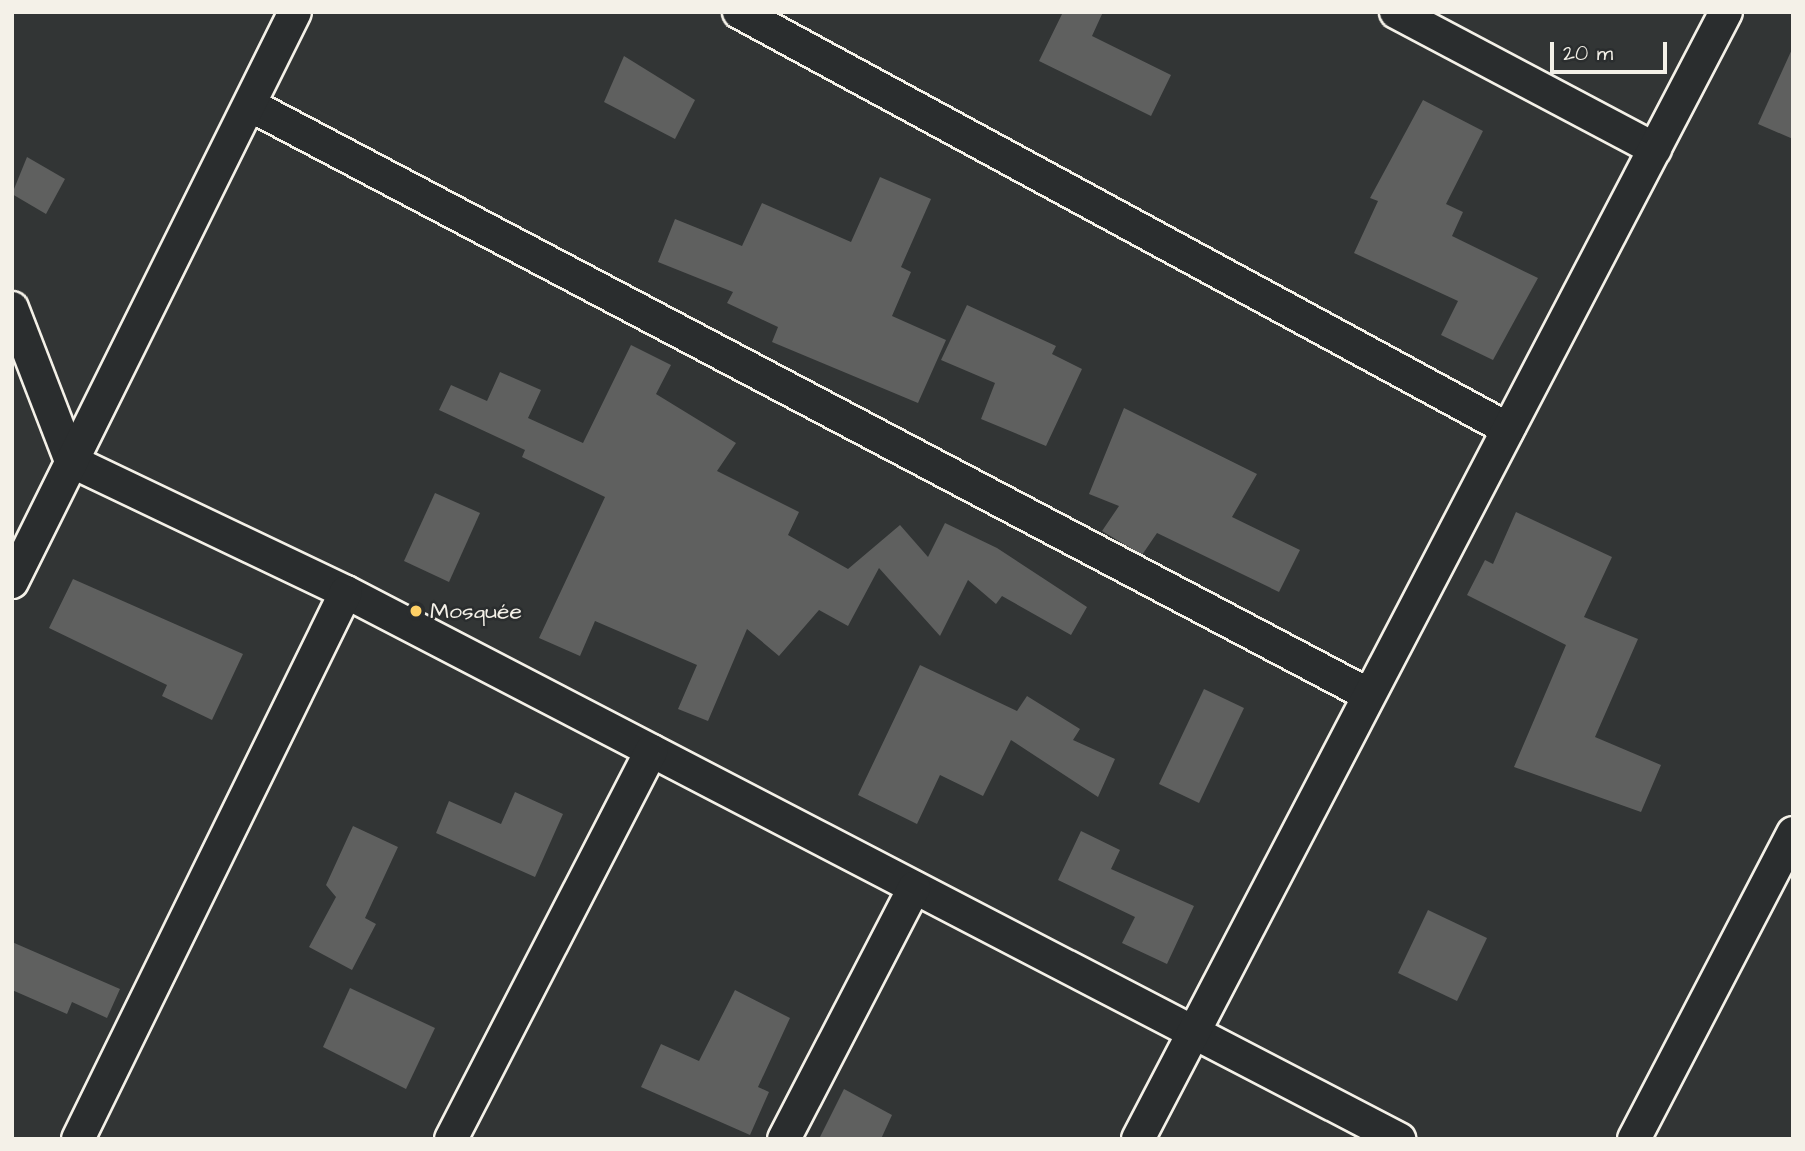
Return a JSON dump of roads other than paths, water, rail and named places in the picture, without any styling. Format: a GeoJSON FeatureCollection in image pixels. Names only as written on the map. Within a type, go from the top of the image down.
{"type":"FeatureCollection","features":[{"type":"Feature","properties":{"kind":"street"},"geometry":{"type":"LineString","coordinates":[[12,582],[295,12]]}},
{"type":"Feature","properties":{"kind":"street"},"geometry":{"type":"LineString","coordinates":[[739,12],[1508,429]]}},
{"type":"Feature","properties":{"kind":"street"},"geometry":{"type":"LineString","coordinates":[[1396,12],[1655,149]]}},
{"type":"Feature","properties":{"kind":"street"},"geometry":{"type":"LineString","coordinates":[[1138,1139],[1726,12]]}},
{"type":"Feature","properties":{"kind":"street"},"geometry":{"type":"LineString","coordinates":[[250,105],[1370,695]]}},
{"type":"Feature","properties":{"kind":"street"},"geometry":{"type":"LineString","coordinates":[[12,309],[71,461],[346,592],[1399,1139]]}},
{"type":"Feature","properties":{"kind":"street"},"geometry":{"type":"LineString","coordinates":[[78,1139],[346,592]]}},
{"type":"Feature","properties":{"kind":"street"},"geometry":{"type":"LineString","coordinates":[[450,1139],[651,751]]}},
{"type":"Feature","properties":{"kind":"street"},"geometry":{"type":"LineString","coordinates":[[1634,1139],[1793,833]]}},
{"type":"Feature","properties":{"kind":"street"},"geometry":{"type":"LineString","coordinates":[[784,1139],[914,888]]}},
{"type":"Feature","properties":{"kind":"place","name":"Mosquée"},"geometry":{"type":"Point","coordinates":[416,611]}}]}
